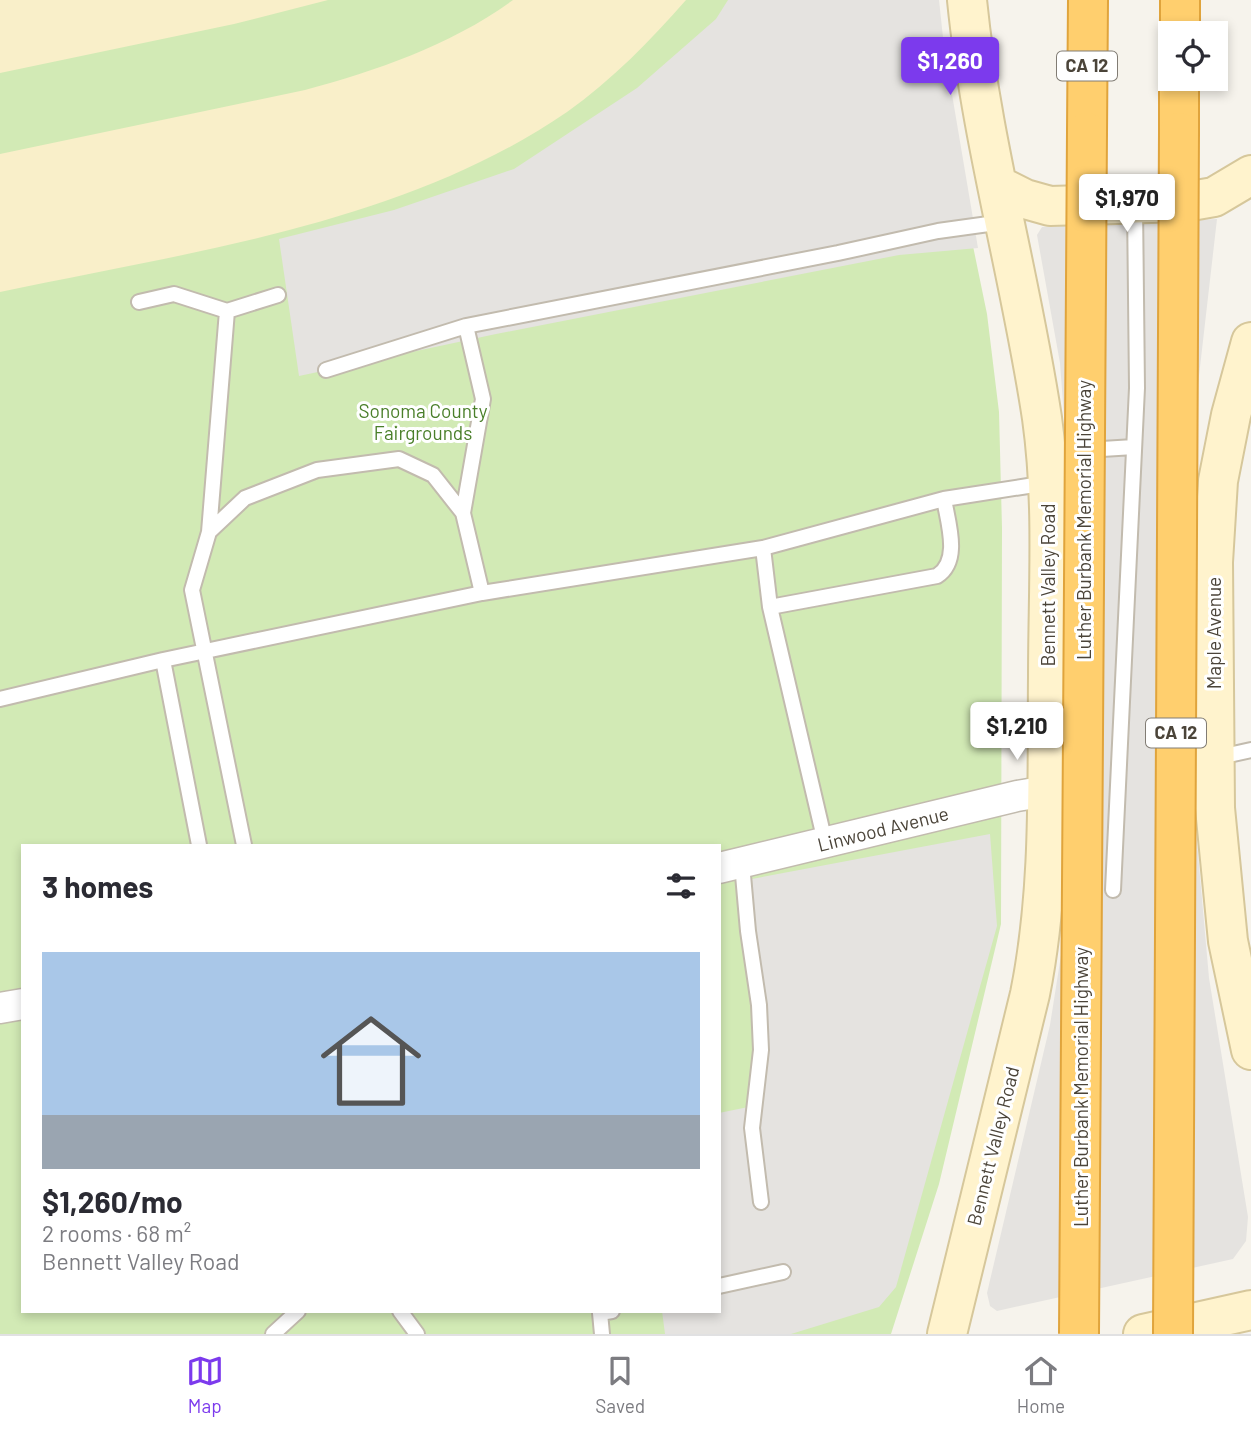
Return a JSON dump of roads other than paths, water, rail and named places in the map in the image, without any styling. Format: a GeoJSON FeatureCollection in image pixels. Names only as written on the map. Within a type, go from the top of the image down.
{"type":"FeatureCollection","features":[{"type":"Feature","properties":{"kind":"highway","name":"Luther Burbank Memorial Highway"},"geometry":{"type":"LineString","coordinates":[[1079,1334],[1087,0]]}},
{"type":"Feature","properties":{"kind":"highway"},"geometry":{"type":"LineString","coordinates":[[1180,0],[1180,21]]}},
{"type":"Feature","properties":{"kind":"highway","name":"CA 12"},"geometry":{"type":"LineString","coordinates":[[1173,1334],[1180,91]]}},
{"type":"Feature","properties":{"kind":"main road","name":"Bennett Valley Road"},"geometry":{"type":"LineString","coordinates":[[947,1334],[1038,953],[1046,873],[1049,530],[1056,459],[1036,382],[997,185],[976,76],[967,0]]}},
{"type":"Feature","properties":{"kind":"main road"},"geometry":{"type":"LineString","coordinates":[[997,185],[1025,200],[1050,206],[1135,204],[1185,202],[1214,197],[1251,175]]}},
{"type":"Feature","properties":{"kind":"main road","name":"Maple Avenue"},"geometry":{"type":"LineString","coordinates":[[1251,342],[1231,415],[1215,505],[1214,758],[1222,894],[1228,941],[1251,1050]]}},
{"type":"Feature","properties":{"kind":"main road"},"geometry":{"type":"LineString","coordinates":[[1143,1334],[1251,1310]]}},
{"type":"Feature","properties":{"kind":"street","name":"Linwood Avenue"},"geometry":{"type":"LineString","coordinates":[[731,866],[1046,791]]}},
{"type":"Feature","properties":{"kind":"street"},"geometry":{"type":"LineString","coordinates":[[0,1008],[21,1004]]}},
{"type":"Feature","properties":{"kind":"lane"},"geometry":{"type":"LineString","coordinates":[[1113,890],[1137,388],[1135,204]]}},
{"type":"Feature","properties":{"kind":"lane"},"geometry":{"type":"LineString","coordinates":[[326,370],[466,327],[838,253],[914,235],[1004,221]]}},
{"type":"Feature","properties":{"kind":"lane"},"geometry":{"type":"LineString","coordinates":[[139,302],[174,294],[227,311],[278,295]]}},
{"type":"Feature","properties":{"kind":"lane"},"geometry":{"type":"LineString","coordinates":[[227,311],[209,532],[192,590],[244,844]]}},
{"type":"Feature","properties":{"kind":"lane"},"geometry":{"type":"LineString","coordinates":[[466,327],[483,399],[463,513],[482,593]]}},
{"type":"Feature","properties":{"kind":"lane"},"geometry":{"type":"LineString","coordinates":[[0,699],[163,660],[482,593],[763,548],[944,499],[1056,459],[1134,447]]}},
{"type":"Feature","properties":{"kind":"lane"},"geometry":{"type":"LineString","coordinates":[[209,532],[245,498],[317,470],[399,459],[433,475],[463,513]]}},
{"type":"Feature","properties":{"kind":"lane"},"geometry":{"type":"LineString","coordinates":[[770,607],[937,576],[948,563],[951,550],[944,499]]}},
{"type":"Feature","properties":{"kind":"lane"},"geometry":{"type":"LineString","coordinates":[[763,548],[770,607],[825,842]]}},
{"type":"Feature","properties":{"kind":"lane"},"geometry":{"type":"LineString","coordinates":[[163,660],[200,844]]}},
{"type":"Feature","properties":{"kind":"lane"},"geometry":{"type":"LineString","coordinates":[[1214,758],[1251,750]]}},
{"type":"Feature","properties":{"kind":"lane"},"geometry":{"type":"LineString","coordinates":[[731,866],[748,931],[759,1016],[761,1050],[752,1128],[761,1202]]}},
{"type":"Feature","properties":{"kind":"lane"},"geometry":{"type":"LineString","coordinates":[[721,1286],[782,1272]]}},
{"type":"Feature","properties":{"kind":"lane"},"geometry":{"type":"LineString","coordinates":[[273,1334],[296,1313]]}},
{"type":"Feature","properties":{"kind":"lane"},"geometry":{"type":"LineString","coordinates":[[401,1313],[417,1334]]}},
{"type":"Feature","properties":{"kind":"lane"},"geometry":{"type":"LineString","coordinates":[[602,1334],[604,1313]]}},
{"type":"Feature","properties":{"kind":"park label","name":"Sonoma County Fairgrounds"},"geometry":{"type":"Point","coordinates":[423,422]}}]}
